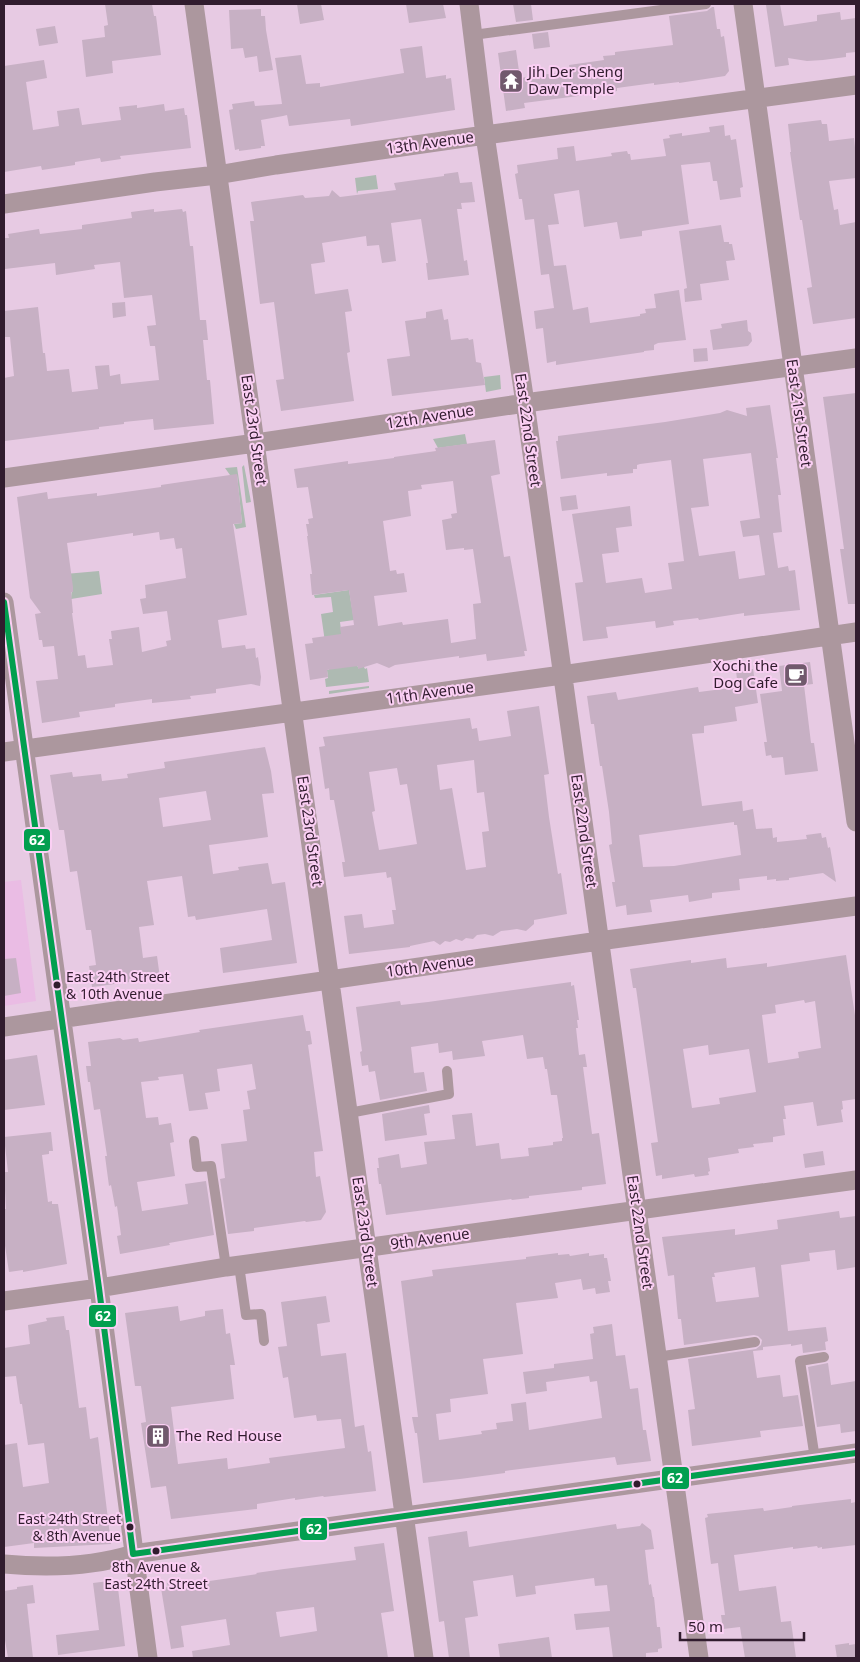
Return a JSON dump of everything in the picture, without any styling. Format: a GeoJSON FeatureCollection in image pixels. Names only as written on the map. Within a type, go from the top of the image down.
{"type":"FeatureCollection","features":[{"type":"Feature","properties":{"kind":"street","name":"East 23rd Street"},"geometry":{"type":"LineString","coordinates":[[194,4],[424,1658]]}},
{"type":"Feature","properties":{"kind":"street","name":"East 22nd Street"},"geometry":{"type":"LineString","coordinates":[[469,4],[699,1658]]}},
{"type":"Feature","properties":{"kind":"street","name":"East 21st Street"},"geometry":{"type":"LineString","coordinates":[[743,4],[856,822]]}},
{"type":"Feature","properties":{"kind":"street","name":"13th Avenue"},"geometry":{"type":"LineString","coordinates":[[4,204],[486,135],[856,85]]}},
{"type":"Feature","properties":{"kind":"street","name":"12th Avenue"},"geometry":{"type":"LineString","coordinates":[[4,478],[525,403],[856,358]]}},
{"type":"Feature","properties":{"kind":"street"},"geometry":{"type":"LineString","coordinates":[[4,602],[148,1658]]}},
{"type":"Feature","properties":{"kind":"street","name":"11th Avenue"},"geometry":{"type":"LineString","coordinates":[[4,752],[562,675],[856,632]]}},
{"type":"Feature","properties":{"kind":"street","name":"10th Avenue"},"geometry":{"type":"LineString","coordinates":[[4,1027],[856,906]]}},
{"type":"Feature","properties":{"kind":"street","name":"9th Avenue"},"geometry":{"type":"LineString","coordinates":[[4,1301],[99,1288],[233,1266],[856,1180]]}},
{"type":"Feature","properties":{"kind":"street"},"geometry":{"type":"LineString","coordinates":[[4,1564],[38,1567],[110,1561],[133,1554],[856,1453]]}},
{"type":"Feature","properties":{"kind":"lane"},"geometry":{"type":"LineString","coordinates":[[474,35],[706,4]]}},
{"type":"Feature","properties":{"kind":"lane"},"geometry":{"type":"LineString","coordinates":[[349,1113],[449,1094],[447,1071]]}},
{"type":"Feature","properties":{"kind":"lane"},"geometry":{"type":"LineString","coordinates":[[194,1141],[197,1167],[211,1166],[246,1315],[261,1314],[264,1341]]}},
{"type":"Feature","properties":{"kind":"lane"},"geometry":{"type":"LineString","coordinates":[[657,1357],[755,1342]]}},
{"type":"Feature","properties":{"kind":"lane"},"geometry":{"type":"LineString","coordinates":[[815,1459],[800,1361],[824,1357]]}},
{"type":"Feature","properties":{"kind":"shaded area"},"geometry":{"type":"Polygon","coordinates":[[[376,175],[378,189],[358,191],[357,194],[355,178],[376,175]]]}},
{"type":"Feature","properties":{"kind":"shaded area"},"geometry":{"type":"Polygon","coordinates":[[[500,375],[501,389],[486,392],[484,377],[500,375]]]}},
{"type":"Feature","properties":{"kind":"shaded area"},"geometry":{"type":"Polygon","coordinates":[[[465,434],[467,444],[438,448],[433,439],[465,434]]]}},
{"type":"Feature","properties":{"kind":"shaded area"},"geometry":{"type":"Polygon","coordinates":[[[244,465],[251,502],[246,503],[242,467],[244,465]]]}},
{"type":"Feature","properties":{"kind":"shaded area"},"geometry":{"type":"Polygon","coordinates":[[[237,467],[246,527],[236,529],[234,524],[242,523],[237,475],[230,475],[225,468],[237,467]]]}},
{"type":"Feature","properties":{"kind":"shaded area"},"geometry":{"type":"Polygon","coordinates":[[[99,571],[102,594],[71,599],[72,588],[65,574],[99,571]]]}},
{"type":"Feature","properties":{"kind":"shaded area"},"geometry":{"type":"Polygon","coordinates":[[[349,590],[354,620],[340,622],[343,646],[358,667],[367,668],[369,682],[326,687],[325,679],[328,678],[327,670],[329,670],[321,614],[333,612],[331,597],[315,598],[314,595],[349,590]]]}},
{"type":"Feature","properties":{"kind":"shaded area"},"geometry":{"type":"Polygon","coordinates":[[[369,686],[369,688],[329,694],[329,691],[369,686]]]}},
{"type":"Feature","properties":{"kind":"shaded area"},"geometry":{"type":"Polygon","coordinates":[[[21,880],[36,1001],[4,1006],[4,882],[21,880]]]}},
{"type":"Feature","properties":{"kind":"building"},"geometry":{"type":"Polygon","coordinates":[[[105,4],[152,4],[154,16],[156,16],[161,55],[112,61],[113,73],[86,77],[82,40],[105,37],[104,26],[108,25],[105,4]]]}},
{"type":"Feature","properties":{"kind":"building"},"geometry":{"type":"Polygon","coordinates":[[[297,4],[321,4],[324,20],[300,24],[297,4]]]}},
{"type":"Feature","properties":{"kind":"building"},"geometry":{"type":"Polygon","coordinates":[[[406,4],[443,4],[446,18],[409,23],[406,4]]]}},
{"type":"Feature","properties":{"kind":"building"},"geometry":{"type":"Polygon","coordinates":[[[513,4],[531,4],[533,20],[516,22],[513,4]]]}},
{"type":"Feature","properties":{"kind":"building"},"geometry":{"type":"Polygon","coordinates":[[[780,4],[784,26],[817,21],[817,15],[840,12],[841,20],[856,18],[856,52],[846,53],[846,57],[823,60],[807,61],[788,58],[789,65],[775,67],[766,5],[780,4]]]}},
{"type":"Feature","properties":{"kind":"building"},"geometry":{"type":"Polygon","coordinates":[[[714,7],[717,29],[720,29],[721,37],[724,36],[729,71],[725,76],[679,83],[654,85],[654,83],[617,88],[617,91],[524,103],[525,108],[506,111],[498,53],[516,50],[520,78],[570,71],[569,65],[604,60],[603,56],[615,55],[615,52],[673,45],[669,16],[707,11],[714,7]]]}},
{"type":"Feature","properties":{"kind":"building"},"geometry":{"type":"Polygon","coordinates":[[[261,9],[261,16],[265,16],[273,70],[259,72],[257,56],[245,58],[243,48],[231,49],[229,10],[261,9]]]}},
{"type":"Feature","properties":{"kind":"building"},"geometry":{"type":"Polygon","coordinates":[[[55,26],[58,43],[39,46],[36,29],[55,26]]]}},
{"type":"Feature","properties":{"kind":"building"},"geometry":{"type":"Polygon","coordinates":[[[548,32],[550,47],[534,49],[532,34],[548,32]]]}},
{"type":"Feature","properties":{"kind":"building"},"geometry":{"type":"Polygon","coordinates":[[[422,46],[426,78],[446,75],[446,79],[451,78],[455,110],[351,126],[350,119],[289,126],[287,115],[261,120],[265,146],[239,151],[239,149],[235,150],[229,110],[233,109],[232,104],[254,101],[255,106],[282,104],[275,58],[301,55],[306,84],[320,83],[320,87],[404,73],[400,49],[422,46]]]}},
{"type":"Feature","properties":{"kind":"building"},"geometry":{"type":"Polygon","coordinates":[[[44,60],[47,78],[26,82],[33,130],[59,126],[57,111],[79,108],[82,125],[121,120],[119,107],[137,105],[137,108],[164,104],[165,111],[184,108],[185,115],[187,115],[191,148],[120,156],[121,159],[101,162],[100,158],[75,162],[75,165],[42,170],[41,166],[4,172],[4,66],[44,60]]]}},
{"type":"Feature","properties":{"kind":"building"},"geometry":{"type":"Polygon","coordinates":[[[821,120],[822,124],[827,124],[829,141],[854,138],[856,178],[829,181],[834,210],[838,209],[840,225],[856,222],[856,318],[813,324],[807,288],[812,287],[802,220],[800,220],[788,124],[821,120]]]}},
{"type":"Feature","properties":{"kind":"building"},"geometry":{"type":"Polygon","coordinates":[[[724,125],[725,136],[730,135],[731,140],[736,139],[743,187],[740,188],[741,197],[720,200],[717,181],[713,181],[710,162],[681,165],[689,224],[642,231],[642,236],[620,239],[617,222],[584,227],[579,190],[554,194],[559,224],[548,225],[554,266],[566,265],[573,310],[588,307],[590,323],[640,316],[640,314],[646,313],[645,309],[656,308],[654,294],[679,290],[686,340],[658,343],[654,345],[654,350],[644,352],[556,365],[556,361],[547,363],[543,328],[536,329],[534,311],[554,308],[549,274],[541,275],[534,219],[525,220],[522,199],[519,199],[515,174],[518,173],[517,165],[558,159],[557,148],[574,146],[576,161],[612,156],[611,153],[627,151],[630,154],[631,160],[666,156],[663,139],[670,138],[669,135],[682,133],[682,136],[710,132],[709,127],[724,125]]]}},
{"type":"Feature","properties":{"kind":"building"},"geometry":{"type":"Polygon","coordinates":[[[458,172],[460,183],[472,182],[475,202],[461,203],[462,209],[457,209],[464,261],[467,260],[469,275],[428,280],[426,263],[428,263],[421,219],[391,223],[396,261],[382,263],[379,245],[367,246],[366,236],[322,243],[325,262],[311,264],[315,294],[348,289],[352,311],[345,312],[350,352],[347,353],[354,401],[281,411],[276,380],[284,379],[274,302],[260,304],[250,221],[254,221],[251,202],[303,195],[305,198],[329,196],[332,190],[340,197],[396,190],[394,183],[444,176],[444,174],[458,172]]]}},
{"type":"Feature","properties":{"kind":"building"},"geometry":{"type":"Polygon","coordinates":[[[154,209],[154,212],[182,209],[183,212],[186,211],[190,246],[193,246],[200,320],[206,320],[208,340],[203,340],[207,380],[210,380],[214,424],[154,430],[153,419],[124,422],[124,424],[99,427],[99,429],[5,441],[4,378],[14,376],[10,337],[4,337],[4,311],[38,307],[47,371],[69,369],[72,392],[98,389],[95,366],[109,365],[110,376],[120,374],[121,384],[159,380],[155,346],[150,346],[147,326],[156,325],[152,295],[124,298],[120,262],[94,265],[95,269],[56,275],[55,263],[5,269],[4,238],[9,238],[8,234],[39,229],[40,234],[82,229],[82,225],[132,218],[131,212],[154,209]]]}},
{"type":"Feature","properties":{"kind":"building"},"geometry":{"type":"Polygon","coordinates":[[[721,225],[724,242],[732,244],[735,260],[726,261],[729,280],[700,284],[702,300],[685,302],[684,289],[687,288],[679,231],[721,225]]]}},
{"type":"Feature","properties":{"kind":"building"},"geometry":{"type":"Polygon","coordinates":[[[125,302],[126,316],[113,318],[112,303],[125,302]]]}},
{"type":"Feature","properties":{"kind":"building"},"geometry":{"type":"Polygon","coordinates":[[[442,309],[444,320],[448,319],[451,340],[473,339],[476,362],[481,363],[485,385],[392,396],[387,359],[410,356],[405,321],[426,318],[426,312],[442,309]]]}},
{"type":"Feature","properties":{"kind":"building"},"geometry":{"type":"Polygon","coordinates":[[[747,320],[748,331],[751,333],[752,341],[748,346],[713,350],[710,330],[722,328],[721,324],[747,320]]]}},
{"type":"Feature","properties":{"kind":"building"},"geometry":{"type":"Polygon","coordinates":[[[707,348],[708,361],[694,362],[693,349],[707,348]]]}},
{"type":"Feature","properties":{"kind":"building"},"geometry":{"type":"Polygon","coordinates":[[[856,393],[856,604],[848,604],[840,549],[844,549],[823,397],[856,393]]]}},
{"type":"Feature","properties":{"kind":"building"},"geometry":{"type":"Polygon","coordinates":[[[770,405],[778,458],[776,458],[781,495],[778,495],[782,532],[773,533],[778,568],[788,566],[789,571],[795,570],[800,610],[744,616],[744,613],[699,620],[698,618],[673,621],[674,625],[656,628],[655,621],[606,627],[608,638],[583,641],[575,583],[583,582],[572,514],[630,506],[632,526],[616,528],[619,552],[602,554],[606,583],[642,578],[645,593],[672,589],[668,563],[684,561],[671,460],[637,465],[637,469],[633,469],[633,473],[607,476],[607,473],[561,479],[556,441],[558,441],[558,436],[665,422],[720,413],[727,410],[747,416],[746,408],[770,405]],[[751,453],[703,459],[709,506],[691,508],[699,556],[735,551],[739,579],[765,575],[759,535],[743,537],[740,521],[760,518],[751,453]]]}},
{"type":"Feature","properties":{"kind":"building"},"geometry":{"type":"Polygon","coordinates":[[[495,440],[500,474],[491,476],[504,557],[510,556],[527,651],[524,651],[525,656],[487,661],[486,654],[459,658],[459,656],[395,665],[389,668],[377,663],[358,669],[358,666],[327,670],[328,677],[310,680],[305,644],[313,643],[312,638],[341,634],[340,627],[354,625],[349,590],[312,595],[310,574],[312,574],[306,524],[309,524],[308,519],[313,518],[308,487],[297,488],[294,469],[348,461],[348,464],[394,458],[436,451],[435,448],[495,440]],[[453,481],[421,485],[422,489],[408,491],[411,516],[383,521],[390,571],[396,570],[397,574],[404,573],[407,592],[374,596],[378,626],[402,622],[403,625],[448,619],[451,643],[476,639],[473,604],[481,603],[473,549],[446,550],[442,520],[452,518],[451,514],[457,513],[453,481]]]}},
{"type":"Feature","properties":{"kind":"building"},"geometry":{"type":"Polygon","coordinates":[[[237,474],[242,523],[233,524],[247,615],[218,620],[222,648],[245,645],[246,649],[255,648],[261,677],[260,686],[251,684],[216,689],[216,693],[190,696],[191,699],[152,703],[152,699],[115,704],[115,707],[79,712],[80,717],[42,723],[36,681],[58,679],[54,646],[43,647],[42,640],[39,640],[35,614],[41,613],[30,598],[17,497],[47,492],[48,499],[97,493],[97,496],[237,474]],[[159,532],[133,536],[133,533],[67,543],[73,587],[73,592],[71,592],[72,613],[78,656],[85,655],[87,668],[113,665],[109,639],[112,639],[111,631],[139,627],[142,652],[167,646],[166,641],[171,640],[167,611],[143,614],[140,599],[146,598],[145,585],[186,578],[182,548],[176,549],[174,538],[160,540],[159,532]]]}},
{"type":"Feature","properties":{"kind":"building"},"geometry":{"type":"Polygon","coordinates":[[[576,495],[578,509],[562,511],[560,497],[576,495]]]}},
{"type":"Feature","properties":{"kind":"building"},"geometry":{"type":"Polygon","coordinates":[[[810,662],[813,684],[804,685],[811,743],[814,743],[818,771],[785,775],[783,757],[772,758],[771,755],[766,756],[764,742],[767,742],[760,694],[782,691],[779,666],[810,662]]]}},
{"type":"Feature","properties":{"kind":"building"},"geometry":{"type":"Polygon","coordinates":[[[753,669],[758,703],[735,707],[737,721],[704,726],[704,733],[692,734],[702,806],[742,801],[743,811],[753,809],[756,829],[772,828],[773,838],[777,837],[777,842],[807,839],[806,835],[821,833],[822,838],[826,837],[828,848],[830,847],[836,882],[823,873],[776,881],[776,879],[767,880],[767,876],[739,879],[740,890],[712,893],[712,898],[689,902],[688,895],[650,900],[652,912],[627,915],[626,905],[616,907],[612,882],[615,882],[609,845],[612,844],[609,812],[602,766],[600,766],[594,724],[591,724],[587,696],[616,692],[618,700],[698,687],[699,692],[738,687],[736,671],[753,669]],[[734,822],[639,835],[643,867],[674,866],[741,855],[737,825],[734,825],[734,822]]]}},
{"type":"Feature","properties":{"kind":"building"},"geometry":{"type":"Polygon","coordinates":[[[539,706],[549,774],[544,775],[549,817],[558,874],[561,873],[567,914],[534,920],[534,924],[526,931],[517,929],[501,931],[493,936],[477,935],[473,939],[445,941],[440,945],[434,941],[410,947],[349,954],[344,916],[362,914],[364,928],[394,924],[392,910],[396,910],[391,877],[387,878],[386,872],[344,877],[342,862],[345,862],[334,800],[330,800],[329,788],[325,789],[319,747],[325,746],[323,737],[470,718],[472,729],[477,728],[479,741],[511,736],[507,711],[539,706]],[[474,760],[437,765],[440,790],[452,788],[466,870],[486,867],[482,832],[489,831],[484,792],[477,793],[474,760]],[[397,768],[369,772],[375,811],[372,812],[379,850],[417,844],[407,784],[400,785],[397,768]]]}},
{"type":"Feature","properties":{"kind":"building"},"geometry":{"type":"Polygon","coordinates":[[[265,747],[274,793],[262,794],[268,837],[209,845],[213,874],[239,870],[238,867],[268,863],[272,884],[285,882],[297,963],[223,973],[220,948],[272,940],[267,909],[196,920],[195,916],[188,917],[182,876],[147,881],[154,925],[139,927],[143,958],[157,956],[160,978],[92,987],[89,966],[96,965],[91,930],[86,930],[77,871],[70,872],[64,830],[59,830],[50,775],[72,772],[73,777],[101,774],[102,781],[128,778],[127,774],[165,768],[164,762],[265,747]],[[206,791],[159,798],[163,827],[211,820],[206,791]]]}},
{"type":"Feature","properties":{"kind":"building"},"geometry":{"type":"Polygon","coordinates":[[[846,955],[856,1022],[856,1099],[842,1101],[843,1122],[817,1126],[813,1102],[784,1106],[786,1119],[783,1119],[785,1135],[773,1137],[773,1142],[753,1144],[754,1147],[738,1149],[739,1153],[708,1158],[709,1175],[695,1177],[694,1174],[662,1179],[662,1175],[656,1176],[651,1143],[658,1142],[636,988],[633,988],[630,969],[691,960],[691,963],[726,958],[727,968],[767,963],[767,967],[846,955]],[[804,1000],[775,1005],[776,1013],[762,1015],[768,1063],[799,1058],[798,1052],[821,1048],[815,1001],[805,1003],[804,1000]],[[708,1045],[683,1049],[692,1108],[720,1104],[719,1098],[756,1092],[749,1049],[709,1055],[708,1045]]]}},
{"type":"Feature","properties":{"kind":"building"},"geometry":{"type":"Polygon","coordinates":[[[16,958],[21,993],[4,996],[4,959],[16,958]]]}},
{"type":"Feature","properties":{"kind":"building"},"geometry":{"type":"Polygon","coordinates":[[[571,982],[571,986],[574,985],[579,1020],[577,1020],[578,1028],[576,1028],[579,1055],[585,1054],[587,1067],[583,1067],[592,1134],[599,1133],[606,1184],[582,1187],[582,1190],[529,1196],[529,1198],[386,1215],[381,1184],[379,1184],[378,1158],[399,1154],[401,1168],[427,1164],[424,1142],[455,1139],[452,1115],[472,1113],[476,1146],[499,1143],[501,1159],[529,1156],[528,1148],[553,1145],[553,1142],[562,1141],[557,1095],[551,1095],[543,1057],[527,1059],[523,1035],[482,1041],[485,1056],[453,1060],[452,1051],[439,1053],[438,1043],[411,1047],[414,1073],[424,1072],[427,1091],[380,1100],[375,1071],[369,1072],[368,1065],[362,1066],[360,1052],[362,1051],[356,1007],[400,1001],[401,1005],[428,1002],[571,982]]]}},
{"type":"Feature","properties":{"kind":"building"},"geometry":{"type":"Polygon","coordinates":[[[303,1015],[306,1031],[310,1031],[312,1044],[308,1045],[323,1151],[314,1152],[316,1177],[320,1176],[326,1212],[321,1220],[254,1228],[254,1231],[228,1234],[220,1179],[225,1178],[221,1144],[247,1141],[243,1110],[250,1109],[247,1091],[256,1089],[252,1064],[217,1069],[220,1091],[205,1093],[208,1109],[189,1111],[183,1074],[158,1077],[159,1080],[141,1082],[146,1118],[158,1117],[159,1125],[171,1123],[174,1142],[170,1143],[175,1176],[137,1182],[142,1211],[188,1204],[185,1184],[206,1181],[214,1235],[120,1254],[117,1236],[121,1235],[117,1206],[115,1207],[111,1185],[109,1186],[100,1109],[94,1110],[90,1082],[88,1082],[86,1066],[91,1066],[88,1042],[138,1038],[139,1042],[200,1032],[199,1030],[303,1015]]]}},
{"type":"Feature","properties":{"kind":"building"},"geometry":{"type":"Polygon","coordinates":[[[37,1055],[45,1105],[4,1110],[4,1060],[37,1055]]]}},
{"type":"Feature","properties":{"kind":"building"},"geometry":{"type":"Polygon","coordinates":[[[429,1105],[430,1113],[424,1114],[427,1135],[385,1141],[382,1114],[429,1105]]]}},
{"type":"Feature","properties":{"kind":"building"},"geometry":{"type":"Polygon","coordinates":[[[51,1132],[53,1151],[42,1155],[48,1202],[52,1201],[52,1204],[58,1204],[67,1264],[23,1272],[23,1270],[9,1272],[4,1239],[4,1209],[6,1209],[4,1172],[8,1172],[4,1137],[51,1132]]]}},
{"type":"Feature","properties":{"kind":"building"},"geometry":{"type":"Polygon","coordinates":[[[823,1151],[825,1165],[805,1168],[803,1154],[823,1151]]]}},
{"type":"Feature","properties":{"kind":"building"},"geometry":{"type":"Polygon","coordinates":[[[839,1211],[840,1218],[856,1216],[856,1267],[837,1270],[835,1250],[809,1253],[810,1261],[781,1265],[788,1331],[826,1327],[828,1341],[825,1342],[826,1350],[803,1353],[802,1344],[791,1346],[791,1344],[763,1347],[763,1350],[753,1351],[757,1378],[780,1375],[783,1397],[798,1395],[803,1426],[760,1431],[761,1437],[692,1446],[688,1410],[695,1409],[688,1359],[756,1349],[761,1345],[762,1340],[754,1335],[684,1345],[681,1319],[678,1319],[674,1275],[668,1276],[662,1237],[735,1229],[735,1235],[778,1229],[777,1220],[839,1211]],[[755,1267],[714,1273],[715,1277],[712,1277],[716,1302],[759,1297],[755,1267]]]}},
{"type":"Feature","properties":{"kind":"building"},"geometry":{"type":"Polygon","coordinates":[[[558,1253],[558,1255],[569,1254],[570,1256],[589,1253],[589,1256],[604,1254],[604,1258],[607,1258],[611,1281],[608,1281],[610,1292],[596,1294],[595,1288],[583,1290],[581,1279],[555,1283],[558,1298],[516,1303],[523,1354],[483,1359],[488,1394],[450,1399],[451,1412],[436,1414],[439,1440],[482,1434],[481,1431],[497,1429],[496,1423],[513,1421],[511,1404],[526,1402],[529,1430],[602,1418],[597,1381],[590,1382],[589,1376],[546,1382],[547,1391],[526,1394],[523,1372],[554,1368],[554,1364],[593,1359],[590,1334],[594,1333],[593,1327],[612,1324],[616,1356],[625,1355],[630,1389],[638,1388],[643,1430],[646,1430],[651,1461],[617,1465],[615,1457],[423,1483],[417,1433],[415,1433],[412,1417],[418,1417],[401,1281],[433,1276],[432,1270],[526,1259],[526,1257],[558,1253]]]}},
{"type":"Feature","properties":{"kind":"building"},"geometry":{"type":"Polygon","coordinates":[[[326,1296],[330,1322],[317,1324],[321,1356],[346,1353],[355,1427],[364,1425],[368,1452],[371,1451],[376,1491],[295,1500],[295,1498],[257,1504],[257,1509],[171,1519],[166,1486],[151,1488],[141,1423],[146,1422],[141,1386],[135,1386],[125,1313],[178,1306],[180,1321],[205,1316],[205,1311],[223,1309],[226,1334],[230,1333],[235,1365],[230,1365],[234,1399],[171,1407],[178,1464],[227,1458],[228,1469],[270,1463],[269,1458],[345,1448],[341,1419],[317,1421],[316,1415],[294,1418],[288,1377],[283,1378],[278,1347],[287,1346],[281,1302],[326,1296]]]}},
{"type":"Feature","properties":{"kind":"building"},"geometry":{"type":"Polygon","coordinates":[[[64,1316],[66,1330],[69,1330],[79,1408],[86,1407],[90,1439],[98,1437],[111,1544],[34,1548],[34,1543],[4,1547],[4,1445],[17,1443],[23,1487],[49,1483],[44,1443],[28,1445],[16,1376],[4,1377],[4,1348],[30,1344],[28,1325],[47,1321],[46,1318],[64,1316]]]}},
{"type":"Feature","properties":{"kind":"building"},"geometry":{"type":"Polygon","coordinates":[[[828,1363],[831,1385],[856,1381],[856,1431],[841,1433],[840,1424],[817,1427],[808,1367],[828,1363]]]}},
{"type":"Feature","properties":{"kind":"building"},"geometry":{"type":"Polygon","coordinates":[[[851,1499],[851,1503],[856,1502],[856,1545],[822,1549],[822,1547],[818,1548],[817,1546],[793,1549],[793,1547],[734,1555],[739,1591],[776,1586],[781,1622],[791,1621],[796,1658],[745,1658],[740,1627],[723,1629],[721,1615],[725,1615],[718,1563],[711,1564],[705,1518],[708,1517],[707,1514],[763,1508],[764,1511],[851,1499]]]}},
{"type":"Feature","properties":{"kind":"building"},"geometry":{"type":"Polygon","coordinates":[[[642,1523],[651,1530],[654,1549],[645,1550],[649,1585],[651,1584],[654,1597],[657,1627],[660,1627],[662,1648],[658,1649],[658,1652],[646,1653],[646,1658],[613,1658],[609,1627],[576,1630],[574,1614],[610,1611],[607,1585],[595,1586],[594,1578],[535,1586],[536,1594],[516,1597],[513,1575],[473,1581],[478,1616],[465,1618],[470,1658],[449,1658],[444,1621],[439,1622],[428,1537],[467,1531],[469,1547],[616,1524],[617,1529],[640,1526],[642,1523]]]}},
{"type":"Feature","properties":{"kind":"building"},"geometry":{"type":"Polygon","coordinates":[[[384,1543],[394,1611],[381,1613],[388,1658],[193,1658],[192,1651],[230,1645],[226,1619],[181,1626],[184,1647],[171,1649],[161,1588],[168,1587],[167,1583],[181,1581],[182,1585],[356,1560],[354,1547],[384,1543]],[[314,1607],[276,1612],[280,1637],[317,1631],[314,1607]]]}},
{"type":"Feature","properties":{"kind":"building"},"geometry":{"type":"Polygon","coordinates":[[[117,1580],[125,1646],[58,1655],[56,1635],[99,1630],[93,1583],[117,1580]]]}},
{"type":"Feature","properties":{"kind":"building"},"geometry":{"type":"Polygon","coordinates":[[[33,1585],[35,1603],[27,1604],[33,1658],[8,1658],[4,1640],[4,1591],[33,1585]]]}},
{"type":"Feature","properties":{"kind":"building"},"geometry":{"type":"Polygon","coordinates":[[[549,1637],[552,1658],[500,1658],[498,1644],[549,1637]]]}},
{"type":"Feature","properties":{"kind":"building"},"geometry":{"type":"Polygon","coordinates":[[[849,1643],[849,1645],[856,1644],[856,1658],[837,1658],[835,1645],[849,1643]]]}},
{"type":"Feature","properties":{"kind":"transit line","name":"62"},"geometry":{"type":"LineString","coordinates":[[4,602],[99,1288],[133,1554]]}},
{"type":"Feature","properties":{"kind":"transit line","name":"62"},"geometry":{"type":"LineString","coordinates":[[133,1554],[856,1453]]}},
{"type":"Feature","properties":{"kind":"place","name":"Jih Der Sheng Daw Temple"},"geometry":{"type":"Point","coordinates":[511,81]}},
{"type":"Feature","properties":{"kind":"place","name":"Xochi the Dog Cafe"},"geometry":{"type":"Point","coordinates":[796,675]}},
{"type":"Feature","properties":{"kind":"place","name":"East 24th Street & 10th Avenue"},"geometry":{"type":"Point","coordinates":[57,985]}},
{"type":"Feature","properties":{"kind":"place","name":"The Red House"},"geometry":{"type":"Point","coordinates":[158,1436]}},
{"type":"Feature","properties":{"kind":"place","name":"East 24th Street & 8th Avenue"},"geometry":{"type":"Point","coordinates":[130,1527]}},
{"type":"Feature","properties":{"kind":"place","name":"8th Avenue & East 24th Street"},"geometry":{"type":"Point","coordinates":[156,1551]}}]}
